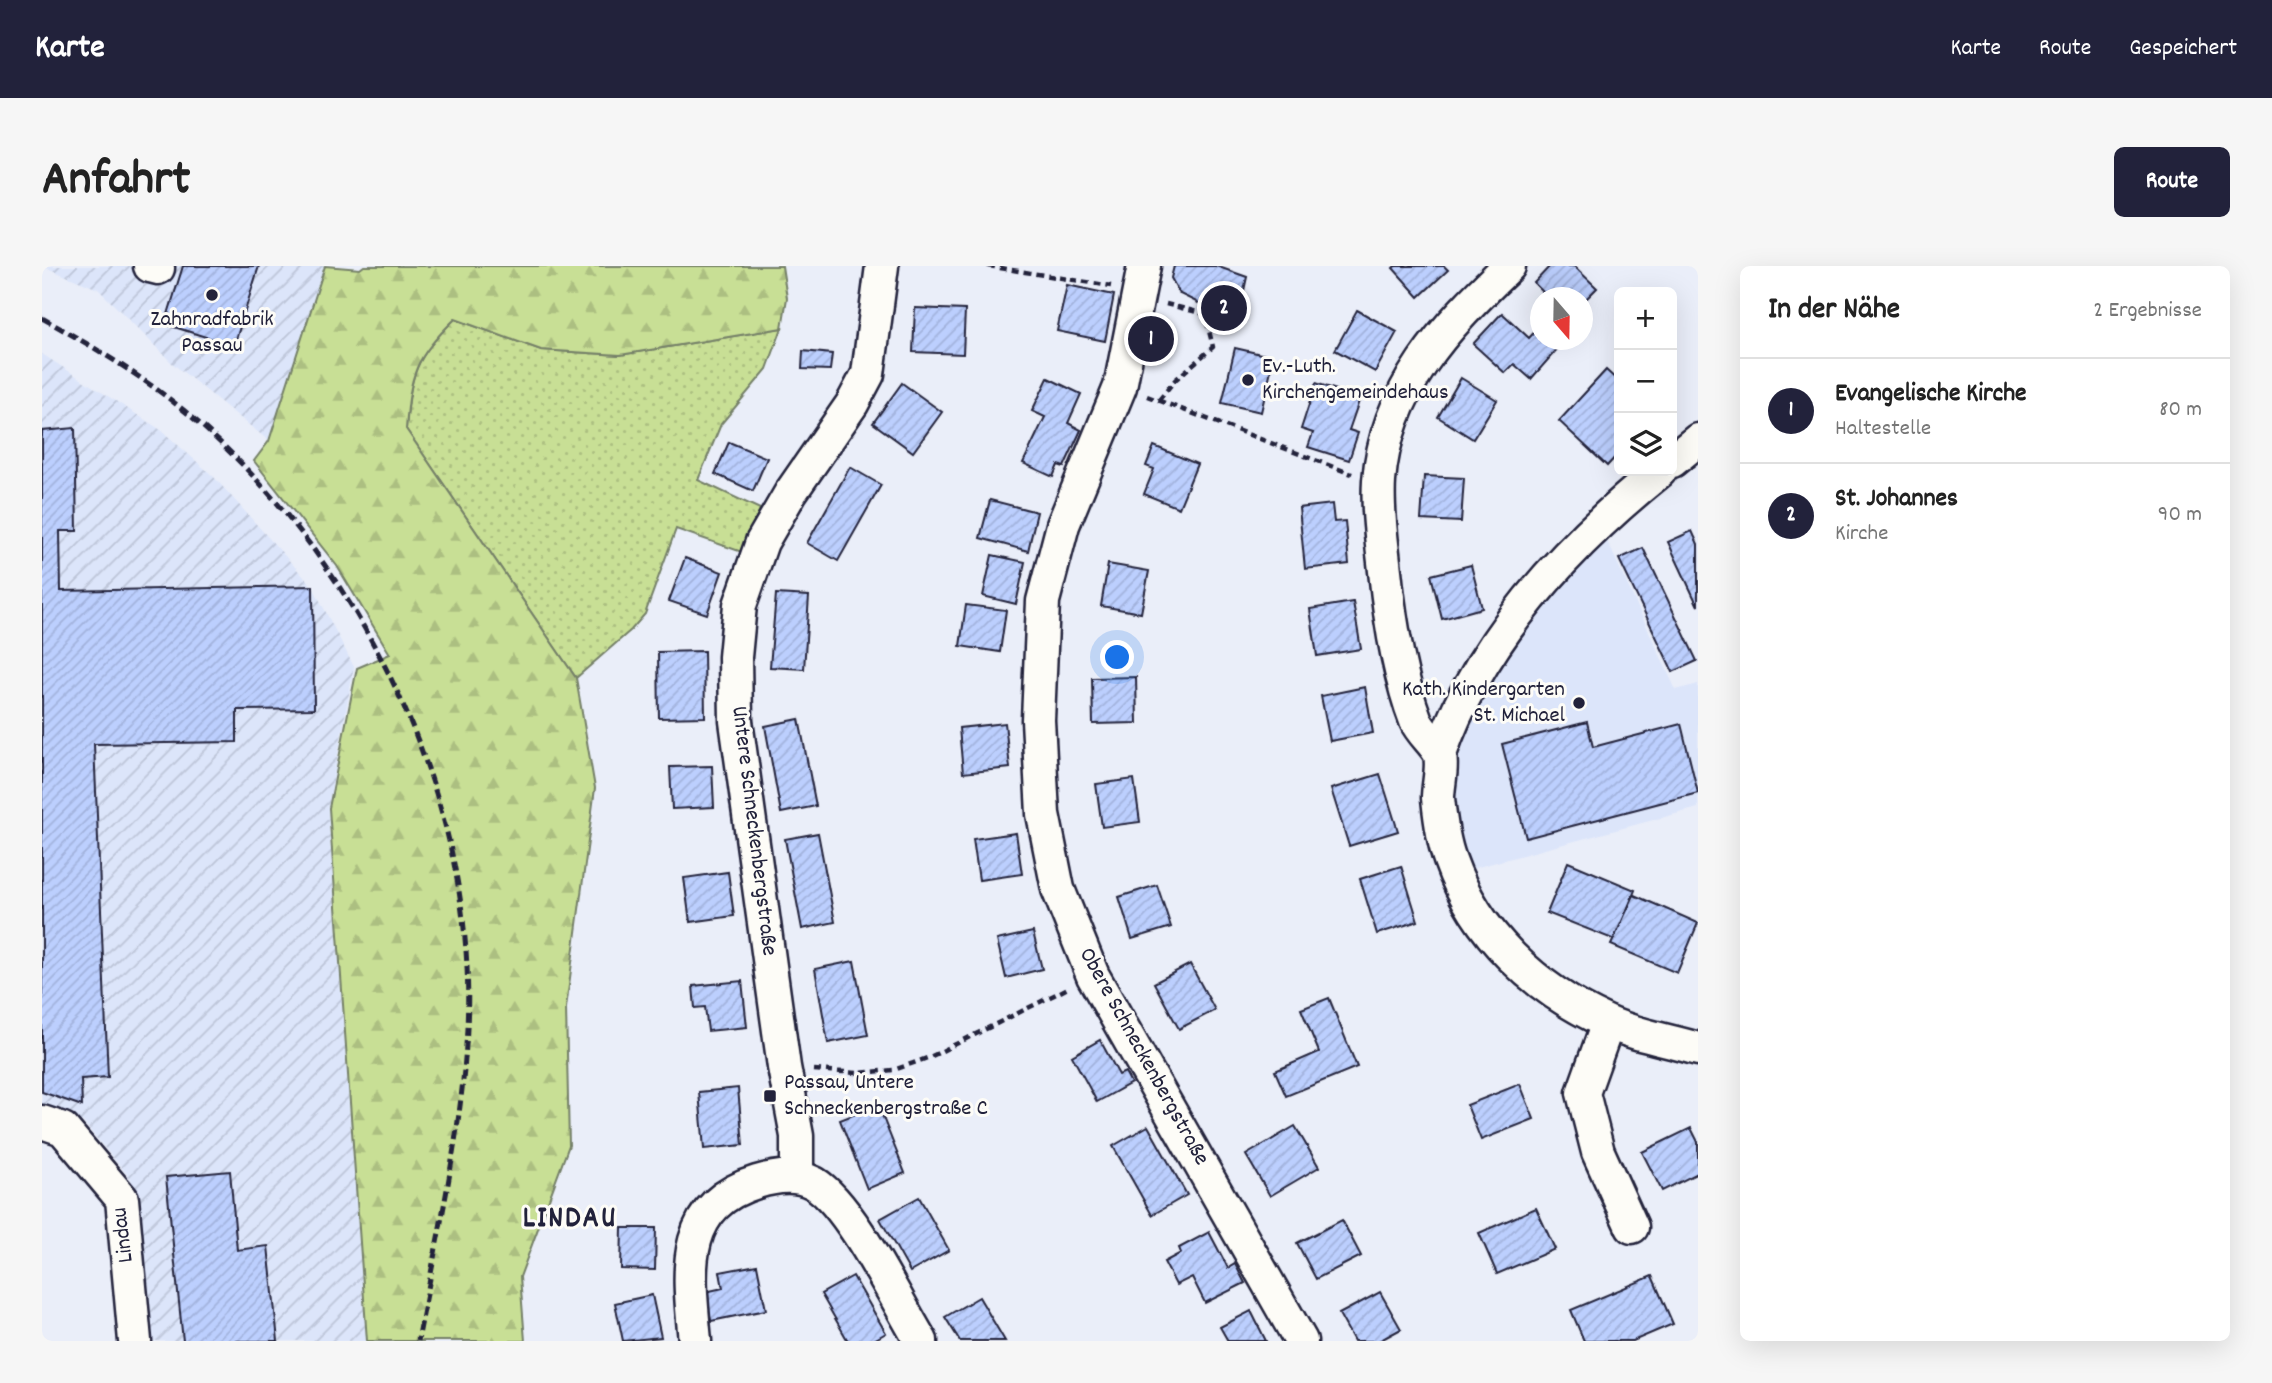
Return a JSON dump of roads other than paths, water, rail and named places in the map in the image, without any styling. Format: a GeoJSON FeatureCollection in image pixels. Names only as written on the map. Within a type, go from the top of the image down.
{"type":"FeatureCollection","features":[{"type":"Feature","properties":{"kind":"street","name":"Untere Schneckenbergstraße"},"geometry":{"type":"LineString","coordinates":[[797,1177],[797,1136],[784,1067],[736,721],[735,657],[740,605],[762,542],[791,492],[852,404],[868,374],[882,266]]}},
{"type":"Feature","properties":{"kind":"street","name":"Obere Schneckenbergstraße"},"geometry":{"type":"LineString","coordinates":[[1144,266],[1128,292],[1120,387],[1063,525],[1043,601],[1038,719],[1043,814],[1058,888],[1093,976],[1301,1341]]}},
{"type":"Feature","properties":{"kind":"street"},"geometry":{"type":"LineString","coordinates":[[1440,754],[1417,722],[1392,622],[1379,485],[1383,449],[1395,409],[1411,375],[1435,341],[1508,266]]}},
{"type":"Feature","properties":{"kind":"street"},"geometry":{"type":"LineString","coordinates":[[1677,457],[1698,440]]}},
{"type":"Feature","properties":{"kind":"street"},"geometry":{"type":"LineString","coordinates":[[1654,476],[1599,522],[1531,597],[1468,686],[1440,754],[1438,797],[1450,859],[1466,897],[1511,960],[1562,997],[1608,1023],[1698,1049]]}},
{"type":"Feature","properties":{"kind":"street"},"geometry":{"type":"LineString","coordinates":[[1608,1023],[1583,1093],[1598,1152],[1632,1227]]}},
{"type":"Feature","properties":{"kind":"street","name":"Lindau"},"geometry":{"type":"LineString","coordinates":[[42,1122],[63,1129],[122,1199],[135,1341]]}},
{"type":"Feature","properties":{"kind":"street"},"geometry":{"type":"LineString","coordinates":[[695,1341],[690,1254],[702,1223],[719,1202],[740,1187],[778,1175],[797,1177],[814,1183],[835,1201],[921,1341]]}},
{"type":"Feature","properties":{"kind":"railway"},"geometry":{"type":"LineString","coordinates":[[42,318],[104,354],[163,394],[200,424],[260,483],[313,549],[360,621],[400,698],[431,778],[453,860],[465,944],[467,1028],[454,1146],[418,1341]]}},
{"type":"Feature","properties":{"kind":"place","name":"Zahnradfabrik Passau"},"geometry":{"type":"Point","coordinates":[212,295]}},
{"type":"Feature","properties":{"kind":"place","name":"St. Johannes"},"geometry":{"type":"Point","coordinates":[1224,308]}},
{"type":"Feature","properties":{"kind":"place","name":"Evangelische Kirche"},"geometry":{"type":"Point","coordinates":[1151,339]}},
{"type":"Feature","properties":{"kind":"place","name":"Ev.-Luth. Kirchengemeindehaus"},"geometry":{"type":"Point","coordinates":[1248,380]}},
{"type":"Feature","properties":{"kind":"place","name":"Kath. Kindergarten St. Michael"},"geometry":{"type":"Point","coordinates":[1579,703]}},
{"type":"Feature","properties":{"kind":"place","name":"Passau, Untere Schneckenbergstraße C"},"geometry":{"type":"Point","coordinates":[770,1096]}},
{"type":"Feature","properties":{"kind":"district","name":"LINDAU"},"geometry":{"type":"Point","coordinates":[570,1220]}}]}
